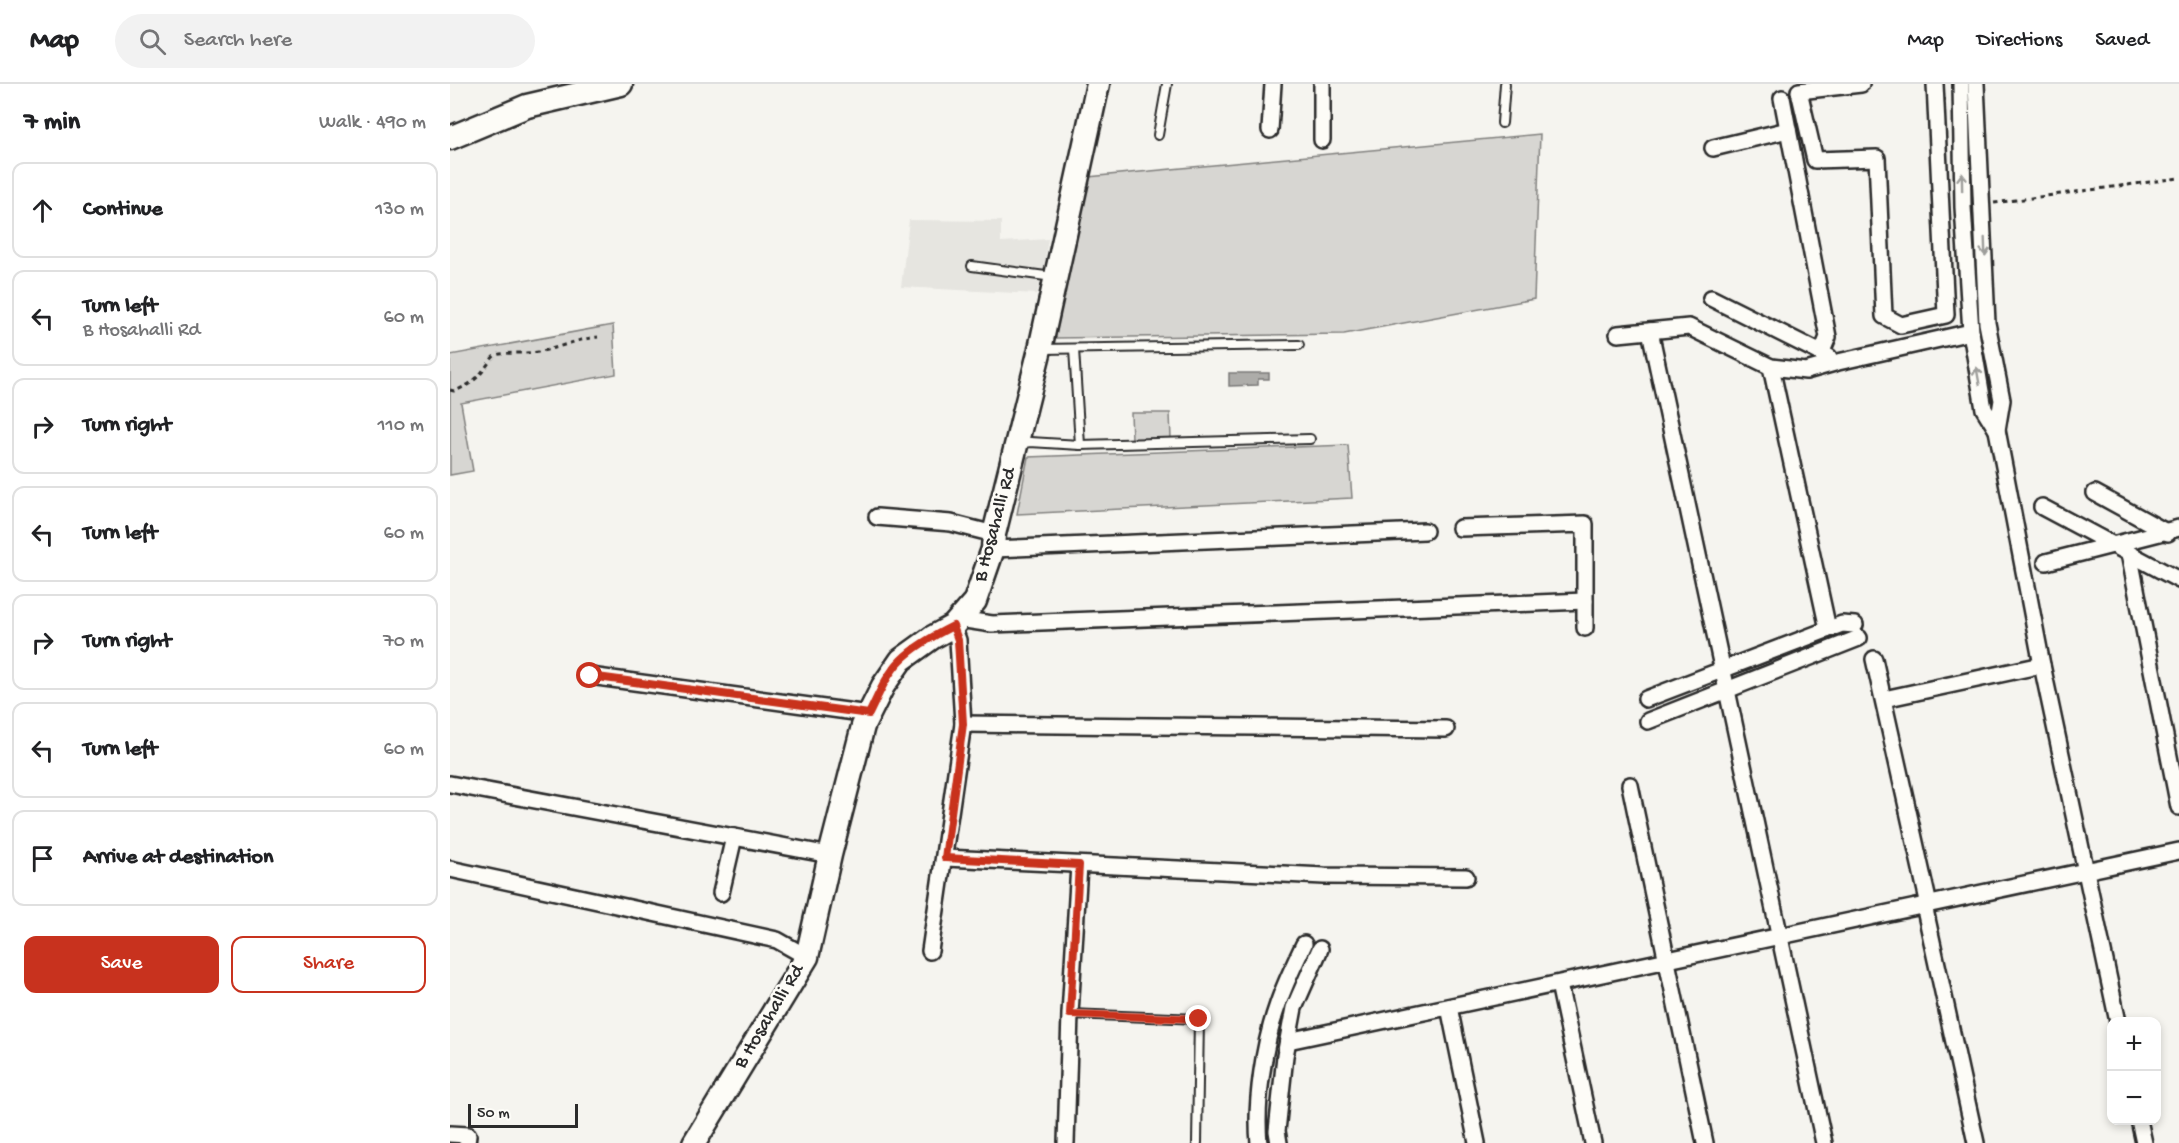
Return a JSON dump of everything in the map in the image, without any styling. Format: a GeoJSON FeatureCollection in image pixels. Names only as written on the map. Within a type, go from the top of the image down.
{"type":"FeatureCollection","features":[{"type":"Feature","properties":{"kind":"street"},"geometry":{"type":"LineString","coordinates":[[450,138],[527,106],[621,84]]}},
{"type":"Feature","properties":{"kind":"street","name":"B Hosahalli Rd"},"geometry":{"type":"LineString","coordinates":[[694,1143],[807,957],[863,726],[883,686],[901,660],[956,622],[975,601],[1018,444],[1098,84]]}},
{"type":"Feature","properties":{"kind":"street"},"geometry":{"type":"LineString","coordinates":[[1270,130],[1273,84]]}},
{"type":"Feature","properties":{"kind":"street"},"geometry":{"type":"LineString","coordinates":[[1322,84],[1322,140]]}},
{"type":"Feature","properties":{"kind":"street"},"geometry":{"type":"LineString","coordinates":[[1861,84],[1799,91],[1815,160],[1877,158],[1884,316],[1901,325],[1946,315],[1935,84]]}},
{"type":"Feature","properties":{"kind":"street"},"geometry":{"type":"LineString","coordinates":[[1961,84],[1963,207],[1971,332],[1984,409],[1997,430]]}},
{"type":"Feature","properties":{"kind":"street"},"geometry":{"type":"LineString","coordinates":[[1976,84],[1987,323],[2002,400],[1997,430],[2042,665],[2117,1017]]}},
{"type":"Feature","properties":{"kind":"street"},"geometry":{"type":"LineString","coordinates":[[1782,98],[1828,337],[1821,354]]}},
{"type":"Feature","properties":{"kind":"street"},"geometry":{"type":"LineString","coordinates":[[1713,148],[1788,130]]}},
{"type":"Feature","properties":{"kind":"street"},"geometry":{"type":"LineString","coordinates":[[1963,207],[1983,205]]}},
{"type":"Feature","properties":{"kind":"street"},"geometry":{"type":"LineString","coordinates":[[1711,298],[1838,362]]}},
{"type":"Feature","properties":{"kind":"street"},"geometry":{"type":"LineString","coordinates":[[1618,334],[1689,327],[1771,367],[1806,371],[1971,332]]}},
{"type":"Feature","properties":{"kind":"street"},"geometry":{"type":"LineString","coordinates":[[1650,331],[1725,690],[1824,1143]]}},
{"type":"Feature","properties":{"kind":"street"},"geometry":{"type":"LineString","coordinates":[[1771,367],[1828,629]]}},
{"type":"Feature","properties":{"kind":"street"},"geometry":{"type":"LineString","coordinates":[[2095,493],[2175,533]]}},
{"type":"Feature","properties":{"kind":"street"},"geometry":{"type":"LineString","coordinates":[[2042,507],[2179,580]]}},
{"type":"Feature","properties":{"kind":"street"},"geometry":{"type":"LineString","coordinates":[[877,517],[951,523],[993,541],[1425,531]]}},
{"type":"Feature","properties":{"kind":"street"},"geometry":{"type":"LineString","coordinates":[[1460,528],[1585,524],[1585,628]]}},
{"type":"Feature","properties":{"kind":"street"},"geometry":{"type":"LineString","coordinates":[[2046,562],[2175,533]]}},
{"type":"Feature","properties":{"kind":"street"},"geometry":{"type":"LineString","coordinates":[[2129,554],[2179,807]]}},
{"type":"Feature","properties":{"kind":"street"},"geometry":{"type":"LineString","coordinates":[[930,951],[963,724],[956,622],[992,624],[1585,601]]}},
{"type":"Feature","properties":{"kind":"street"},"geometry":{"type":"LineString","coordinates":[[1646,699],[1842,624],[1857,631],[1725,690],[1648,721]]}},
{"type":"Feature","properties":{"kind":"street"},"geometry":{"type":"LineString","coordinates":[[1874,659],[1976,1143]]}},
{"type":"Feature","properties":{"kind":"street"},"geometry":{"type":"LineString","coordinates":[[1884,699],[2042,665]]}},
{"type":"Feature","properties":{"kind":"street"},"geometry":{"type":"LineString","coordinates":[[590,676],[869,714]]}},
{"type":"Feature","properties":{"kind":"street"},"geometry":{"type":"LineString","coordinates":[[963,724],[1446,729]]}},
{"type":"Feature","properties":{"kind":"street"},"geometry":{"type":"LineString","coordinates":[[450,784],[830,855]]}},
{"type":"Feature","properties":{"kind":"street"},"geometry":{"type":"LineString","coordinates":[[1629,785],[1705,1143]]}},
{"type":"Feature","properties":{"kind":"street"},"geometry":{"type":"LineString","coordinates":[[721,893],[734,837]]}},
{"type":"Feature","properties":{"kind":"street"},"geometry":{"type":"LineString","coordinates":[[1288,1041],[2179,851]]}},
{"type":"Feature","properties":{"kind":"street"},"geometry":{"type":"LineString","coordinates":[[945,858],[1324,876],[1466,877]]}},
{"type":"Feature","properties":{"kind":"street"},"geometry":{"type":"LineString","coordinates":[[1066,1143],[1070,1014],[1079,865]]}},
{"type":"Feature","properties":{"kind":"street"},"geometry":{"type":"LineString","coordinates":[[450,869],[777,940],[807,957]]}},
{"type":"Feature","properties":{"kind":"street"},"geometry":{"type":"LineString","coordinates":[[1259,1143],[1263,1062],[1278,1004],[1304,944]]}},
{"type":"Feature","properties":{"kind":"street"},"geometry":{"type":"LineString","coordinates":[[1279,1143],[1277,1131],[1294,1008],[1320,949]]}},
{"type":"Feature","properties":{"kind":"street"},"geometry":{"type":"LineString","coordinates":[[1559,984],[1593,1143]]}},
{"type":"Feature","properties":{"kind":"street"},"geometry":{"type":"LineString","coordinates":[[1449,1007],[1478,1143]]}},
{"type":"Feature","properties":{"kind":"street"},"geometry":{"type":"LineString","coordinates":[[2140,1125],[2144,1143]]}},
{"type":"Feature","properties":{"kind":"street"},"geometry":{"type":"LineString","coordinates":[[450,1134],[468,1136],[467,1143]]}},
{"type":"Feature","properties":{"kind":"lane"},"geometry":{"type":"LineString","coordinates":[[1158,135],[1167,84]]}},
{"type":"Feature","properties":{"kind":"lane"},"geometry":{"type":"LineString","coordinates":[[1502,123],[1505,84]]}},
{"type":"Feature","properties":{"kind":"lane"},"geometry":{"type":"LineString","coordinates":[[972,266],[1055,277]]}},
{"type":"Feature","properties":{"kind":"lane"},"geometry":{"type":"LineString","coordinates":[[1040,349],[1299,345]]}},
{"type":"Feature","properties":{"kind":"lane"},"geometry":{"type":"LineString","coordinates":[[1074,349],[1080,445]]}},
{"type":"Feature","properties":{"kind":"lane"},"geometry":{"type":"LineString","coordinates":[[1018,444],[1030,442],[1080,445],[1310,439]]}},
{"type":"Feature","properties":{"kind":"lane"},"geometry":{"type":"LineString","coordinates":[[1070,1014],[1199,1019],[1197,1143]]}},
{"type":"Feature","properties":{"kind":"path"},"geometry":{"type":"LineString","coordinates":[[1983,205],[2179,178]]}},
{"type":"Feature","properties":{"kind":"path"},"geometry":{"type":"LineString","coordinates":[[450,390],[454,391],[469,384],[497,355],[538,352],[581,338],[598,336]]}},
{"type":"Feature","properties":{"kind":"shaded area"},"geometry":{"type":"Polygon","coordinates":[[[1540,134],[1534,299],[1344,334],[1055,338],[1088,177],[1540,134]]]}},
{"type":"Feature","properties":{"kind":"shaded area"},"geometry":{"type":"Polygon","coordinates":[[[909,220],[1001,221],[1001,242],[1048,239],[1043,274],[1037,294],[901,287],[909,220]]]}},
{"type":"Feature","properties":{"kind":"shaded area"},"geometry":{"type":"Polygon","coordinates":[[[613,325],[616,374],[461,403],[473,471],[450,475],[450,355],[613,325]]]}},
{"type":"Feature","properties":{"kind":"shaded area"},"geometry":{"type":"Polygon","coordinates":[[[1229,373],[1269,373],[1269,379],[1258,379],[1258,385],[1229,386],[1229,373]]]}},
{"type":"Feature","properties":{"kind":"shaded area"},"geometry":{"type":"Polygon","coordinates":[[[1131,413],[1170,413],[1171,439],[1132,439],[1131,413]]]}},
{"type":"Feature","properties":{"kind":"shaded area"},"geometry":{"type":"Polygon","coordinates":[[[1348,445],[1352,498],[1017,514],[1028,457],[1348,445]]]}},
{"type":"Feature","properties":{"kind":"route"},"geometry":{"type":"LineString","coordinates":[[590,676],[869,714],[883,686],[901,660],[953,626],[958,640],[963,724],[945,858],[1079,865],[1070,1014],[1199,1019]]}}]}
